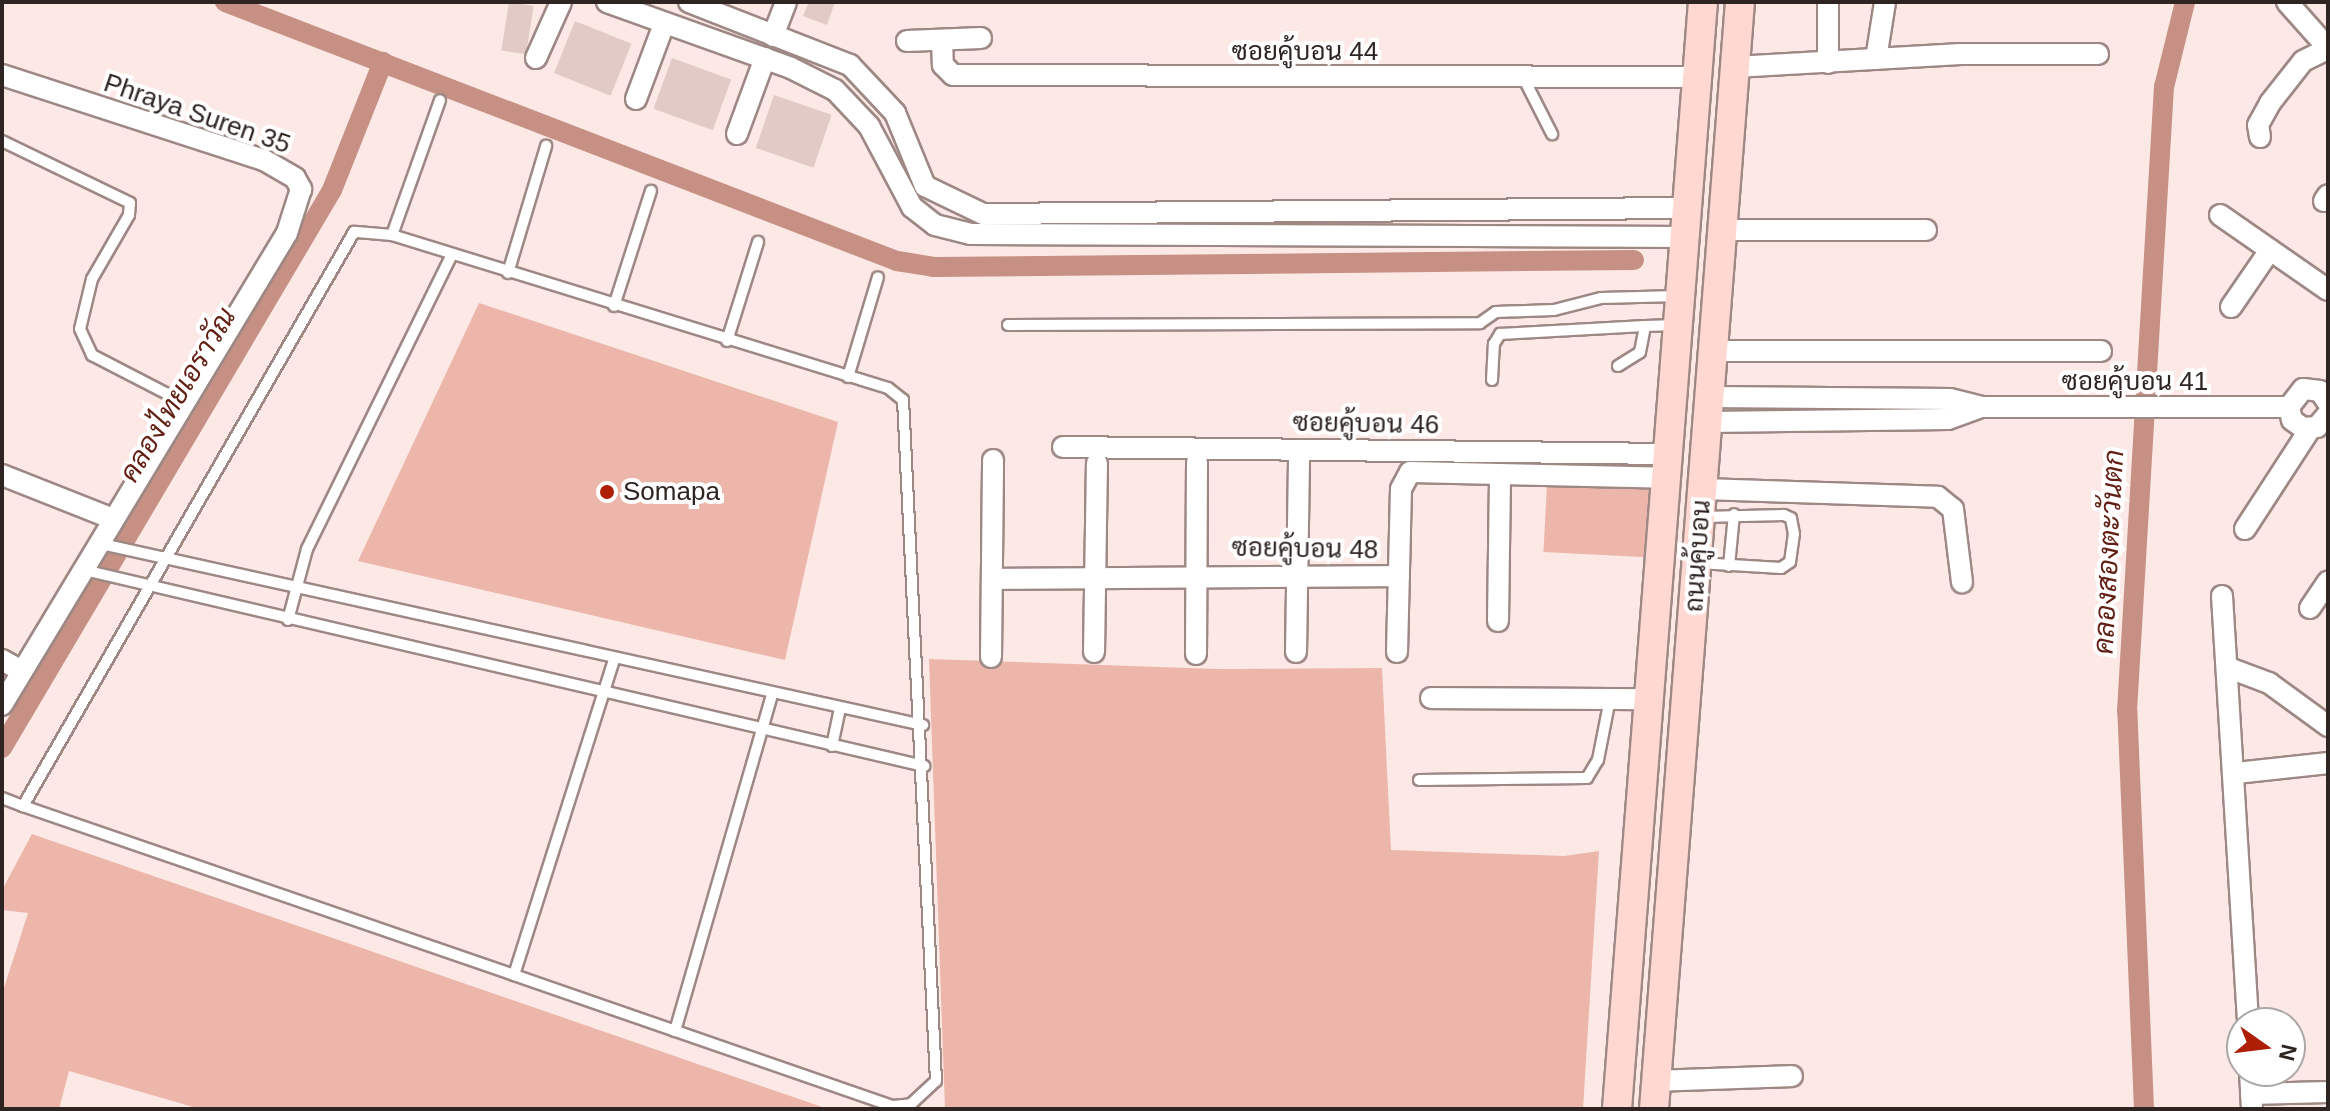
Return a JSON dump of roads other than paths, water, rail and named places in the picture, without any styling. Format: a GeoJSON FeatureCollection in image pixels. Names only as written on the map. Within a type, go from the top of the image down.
{"type":"FeatureCollection","features":[{"type":"Feature","properties":{"kind":"main road","name":"ถนนคู้บอน"},"geometry":{"type":"LineString","coordinates":[[1617,1109],[1703,2]]}},
{"type":"Feature","properties":{"kind":"main road","name":"ถนนคู้บอน"},"geometry":{"type":"LineString","coordinates":[[1654,1109],[1740,2]]}},
{"type":"Feature","properties":{"kind":"street"},"geometry":{"type":"LineString","coordinates":[[536,58],[561,2]]}},
{"type":"Feature","properties":{"kind":"street"},"geometry":{"type":"LineString","coordinates":[[607,2],[765,58],[835,90],[858,109],[912,207],[935,225],[970,234],[1684,237]]}},
{"type":"Feature","properties":{"kind":"street"},"geometry":{"type":"LineString","coordinates":[[689,2],[850,65],[866,78],[895,113],[925,186],[973,212],[1686,208]]}},
{"type":"Feature","properties":{"kind":"street"},"geometry":{"type":"LineString","coordinates":[[773,36],[786,2]]}},
{"type":"Feature","properties":{"kind":"street"},"geometry":{"type":"LineString","coordinates":[[1828,2],[1828,63]]}},
{"type":"Feature","properties":{"kind":"street"},"geometry":{"type":"LineString","coordinates":[[1876,59],[1885,2]]}},
{"type":"Feature","properties":{"kind":"street"},"geometry":{"type":"LineString","coordinates":[[2260,137],[2258,125],[2270,103],[2303,61],[2328,48],[2287,2]]}},
{"type":"Feature","properties":{"kind":"street"},"geometry":{"type":"LineString","coordinates":[[636,99],[664,24]]}},
{"type":"Feature","properties":{"kind":"street"},"geometry":{"type":"LineString","coordinates":[[907,41],[981,38]]}},
{"type":"Feature","properties":{"kind":"street","name":"ซอยคู้บอน 44"},"geometry":{"type":"LineString","coordinates":[[942,40],[943,65],[953,75],[1524,79],[1697,77]]}},
{"type":"Feature","properties":{"kind":"street"},"geometry":{"type":"LineString","coordinates":[[1735,67],[1876,59],[2098,54]]}},
{"type":"Feature","properties":{"kind":"street"},"geometry":{"type":"LineString","coordinates":[[737,134],[765,58]]}},
{"type":"Feature","properties":{"kind":"street","name":"Phraya Suren 35"},"geometry":{"type":"LineString","coordinates":[[2,75],[264,160],[295,178],[301,189],[294,218],[2,705]]}},
{"type":"Feature","properties":{"kind":"street"},"geometry":{"type":"LineString","coordinates":[[970,234],[973,212]]}},
{"type":"Feature","properties":{"kind":"street"},"geometry":{"type":"LineString","coordinates":[[2220,215],[2328,290]]}},
{"type":"Feature","properties":{"kind":"street"},"geometry":{"type":"LineString","coordinates":[[1722,230],[1926,230]]}},
{"type":"Feature","properties":{"kind":"street"},"geometry":{"type":"LineString","coordinates":[[2231,307],[2270,250]]}},
{"type":"Feature","properties":{"kind":"street"},"geometry":{"type":"LineString","coordinates":[[1714,351],[2101,351]]}},
{"type":"Feature","properties":{"kind":"street"},"geometry":{"type":"LineString","coordinates":[[2310,429],[2292,420],[2289,407],[2296,392],[2325,391]]}},
{"type":"Feature","properties":{"kind":"street","name":"ซอยคู้บอน 41"},"geometry":{"type":"LineString","coordinates":[[1710,410],[1950,399],[1981,407],[2289,407]]}},
{"type":"Feature","properties":{"kind":"street"},"geometry":{"type":"LineString","coordinates":[[2245,529],[2310,429],[2322,424],[2328,414]]}},
{"type":"Feature","properties":{"kind":"street","name":"ซอยคู้บอน 46"},"geometry":{"type":"LineString","coordinates":[[1063,447],[1667,466]]}},
{"type":"Feature","properties":{"kind":"street"},"geometry":{"type":"LineString","coordinates":[[991,657],[993,460]]}},
{"type":"Feature","properties":{"kind":"street"},"geometry":{"type":"LineString","coordinates":[[1296,652],[1299,460]]}},
{"type":"Feature","properties":{"kind":"street"},"geometry":{"type":"LineString","coordinates":[[1196,654],[1197,462]]}},
{"type":"Feature","properties":{"kind":"street"},"geometry":{"type":"LineString","coordinates":[[1094,652],[1097,463]]}},
{"type":"Feature","properties":{"kind":"street","name":"ซอยคู้บอน 48"},"geometry":{"type":"LineString","coordinates":[[992,579],[1197,574],[1399,576],[1401,489],[1407,475],[1500,475],[1667,466]]}},
{"type":"Feature","properties":{"kind":"street"},"geometry":{"type":"LineString","coordinates":[[2,475],[113,519]]}},
{"type":"Feature","properties":{"kind":"street"},"geometry":{"type":"LineString","coordinates":[[1498,621],[1500,475]]}},
{"type":"Feature","properties":{"kind":"street"},"geometry":{"type":"LineString","coordinates":[[1702,503],[1938,497],[1953,509],[1962,582]]}},
{"type":"Feature","properties":{"kind":"street"},"geometry":{"type":"LineString","coordinates":[[1397,652],[1399,576]]}},
{"type":"Feature","properties":{"kind":"street"},"geometry":{"type":"LineString","coordinates":[[2310,608],[2328,581]]}},
{"type":"Feature","properties":{"kind":"street"},"geometry":{"type":"LineString","coordinates":[[2222,596],[2236,773],[2247,1007]]}},
{"type":"Feature","properties":{"kind":"street"},"geometry":{"type":"LineString","coordinates":[[2,660],[22,671]]}},
{"type":"Feature","properties":{"kind":"street"},"geometry":{"type":"LineString","coordinates":[[2229,668],[2269,683],[2328,726]]}},
{"type":"Feature","properties":{"kind":"street"},"geometry":{"type":"LineString","coordinates":[[1431,698],[1649,699]]}},
{"type":"Feature","properties":{"kind":"street"},"geometry":{"type":"LineString","coordinates":[[2236,773],[2328,763]]}},
{"type":"Feature","properties":{"kind":"street"},"geometry":{"type":"LineString","coordinates":[[1656,1081],[1792,1076]]}},
{"type":"Feature","properties":{"kind":"street"},"geometry":{"type":"LineString","coordinates":[[2252,1102],[2328,1092]]}},
{"type":"Feature","properties":{"kind":"lane"},"geometry":{"type":"LineString","coordinates":[[1524,79],[1552,134]]}},
{"type":"Feature","properties":{"kind":"lane"},"geometry":{"type":"LineString","coordinates":[[392,235],[440,100]]}},
{"type":"Feature","properties":{"kind":"lane"},"geometry":{"type":"LineString","coordinates":[[2,141],[130,203],[129,215],[92,279],[80,329],[92,355],[183,402]]}},
{"type":"Feature","properties":{"kind":"lane"},"geometry":{"type":"LineString","coordinates":[[508,273],[546,146]]}},
{"type":"Feature","properties":{"kind":"lane"},"geometry":{"type":"LineString","coordinates":[[614,306],[651,191]]}},
{"type":"Feature","properties":{"kind":"lane"},"geometry":{"type":"LineString","coordinates":[[2,798],[23,806],[893,1106],[911,1104],[929,1093],[936,1081],[923,725],[906,406],[892,390],[451,256],[392,235],[368,230],[354,232],[345,241],[23,806]]}},
{"type":"Feature","properties":{"kind":"lane"},"geometry":{"type":"LineString","coordinates":[[727,341],[758,242]]}},
{"type":"Feature","properties":{"kind":"lane"},"geometry":{"type":"LineString","coordinates":[[288,620],[293,590],[307,549],[451,256]]}},
{"type":"Feature","properties":{"kind":"lane"},"geometry":{"type":"LineString","coordinates":[[848,377],[878,277]]}},
{"type":"Feature","properties":{"kind":"lane"},"geometry":{"type":"LineString","coordinates":[[1008,325],[1480,323],[1496,312],[1554,310],[1601,298],[1679,296]]}},
{"type":"Feature","properties":{"kind":"lane"},"geometry":{"type":"LineString","coordinates":[[1492,380],[1494,344],[1500,334],[1678,325]]}},
{"type":"Feature","properties":{"kind":"lane"},"geometry":{"type":"LineString","coordinates":[[1618,366],[1640,352],[1645,326]]}},
{"type":"Feature","properties":{"kind":"lane"},"geometry":{"type":"LineString","coordinates":[[1697,563],[1787,566],[1794,534],[1791,518],[1784,515],[1734,514],[1702,503]]}},
{"type":"Feature","properties":{"kind":"lane"},"geometry":{"type":"LineString","coordinates":[[1729,566],[1734,514]]}},
{"type":"Feature","properties":{"kind":"lane"},"geometry":{"type":"LineString","coordinates":[[97,543],[163,562],[923,725]]}},
{"type":"Feature","properties":{"kind":"lane"},"geometry":{"type":"LineString","coordinates":[[82,569],[288,620],[924,766]]}},
{"type":"Feature","properties":{"kind":"lane"},"geometry":{"type":"LineString","coordinates":[[514,975],[614,659]]}},
{"type":"Feature","properties":{"kind":"lane"},"geometry":{"type":"LineString","coordinates":[[675,1031],[772,694]]}},
{"type":"Feature","properties":{"kind":"lane"},"geometry":{"type":"LineString","coordinates":[[1419,780],[1587,778],[1598,760],[1610,699]]}},
{"type":"Feature","properties":{"kind":"lane"},"geometry":{"type":"LineString","coordinates":[[832,746],[840,708]]}},
{"type":"Feature","properties":{"kind":"waterway"},"geometry":{"type":"LineString","coordinates":[[225,2],[897,261],[933,267],[1634,260]]}},
{"type":"Feature","properties":{"kind":"waterway","name":"คลองสองตะวันตก"},"geometry":{"type":"LineString","coordinates":[[2144,1109],[2127,711],[2164,87],[2185,2]]}},
{"type":"Feature","properties":{"kind":"waterway","name":"คลองไทยเอราวัณ"},"geometry":{"type":"LineString","coordinates":[[2,748],[332,190],[383,62]]}},
{"type":"Feature","properties":{"kind":"place","name":"Somapa"},"geometry":{"type":"Point","coordinates":[607,492]}}]}
